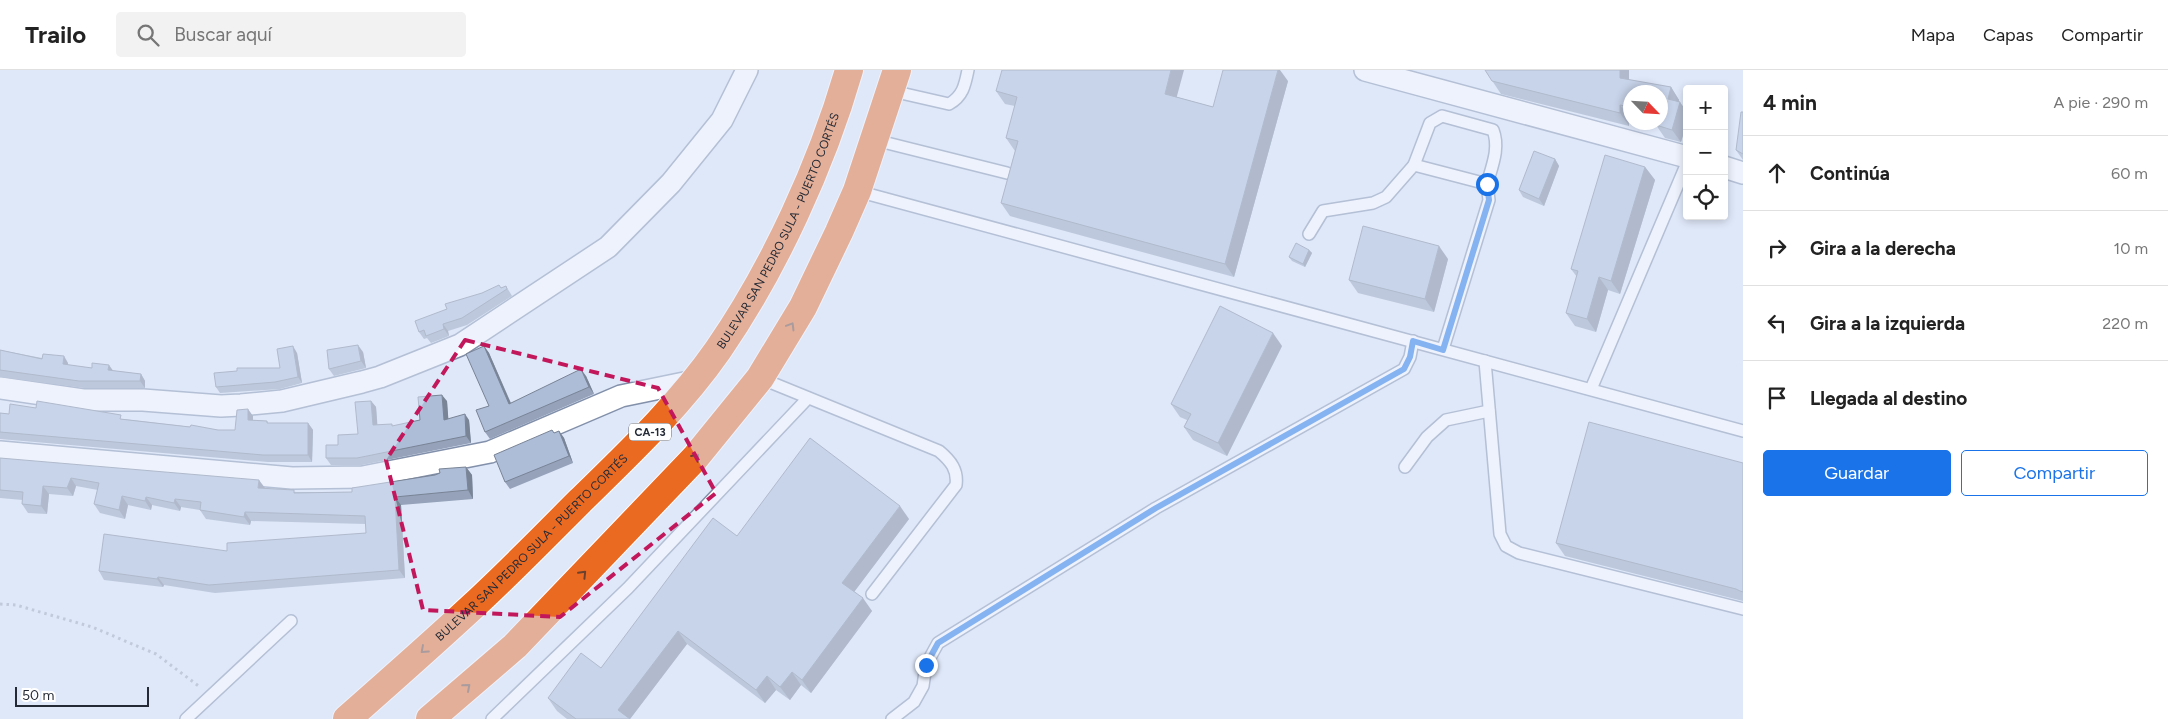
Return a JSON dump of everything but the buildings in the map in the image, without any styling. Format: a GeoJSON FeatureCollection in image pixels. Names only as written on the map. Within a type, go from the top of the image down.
{"type":"FeatureCollection","features":[{"type":"Feature","properties":{"kind":"highway","name":"BULEVAR SAN PEDRO SULA - PUERTO CORTÉS"},"geometry":{"type":"LineString","coordinates":[[347,719],[473,606],[652,431],[718,350],[763,277],[805,189],[840,100],[849,70]]}},
{"type":"Feature","properties":{"kind":"highway"},"geometry":{"type":"LineString","coordinates":[[430,719],[515,646],[695,458],[760,378],[803,307],[857,191],[894,81]]}},
{"type":"Feature","properties":{"kind":"street"},"geometry":{"type":"LineString","coordinates":[[0,388],[83,400],[143,400],[221,406],[241,405],[282,400],[362,382],[380,377],[460,345],[608,247],[671,183],[722,120],[747,70]]}},
{"type":"Feature","properties":{"kind":"street"},"geometry":{"type":"LineString","coordinates":[[1365,70],[1683,156]]}},
{"type":"Feature","properties":{"kind":"street"},"geometry":{"type":"LineString","coordinates":[[1728,169],[1743,173]]}},
{"type":"Feature","properties":{"kind":"street"},"geometry":{"type":"LineString","coordinates":[[0,452],[292,478],[363,477],[490,452],[621,396],[694,381]]}},
{"type":"Feature","properties":{"kind":"lane"},"geometry":{"type":"LineString","coordinates":[[894,81],[949,104],[957,99],[964,88],[968,70]]}},
{"type":"Feature","properties":{"kind":"lane"},"geometry":{"type":"LineString","coordinates":[[1309,234],[1323,211],[1373,203],[1386,197],[1414,165],[1430,123],[1442,116],[1493,130],[1496,138],[1495,153],[1487,184],[1489,200],[1443,350]]}},
{"type":"Feature","properties":{"kind":"lane"},"geometry":{"type":"LineString","coordinates":[[874,140],[1007,173]]}},
{"type":"Feature","properties":{"kind":"lane"},"geometry":{"type":"LineString","coordinates":[[1414,165],[1487,184]]}},
{"type":"Feature","properties":{"kind":"lane"},"geometry":{"type":"LineString","coordinates":[[1591,389],[1683,172]]}},
{"type":"Feature","properties":{"kind":"lane"},"geometry":{"type":"LineString","coordinates":[[857,191],[1743,431]]}},
{"type":"Feature","properties":{"kind":"lane"},"geometry":{"type":"LineString","coordinates":[[892,719],[914,702],[923,686],[926,665],[938,643],[1156,508],[1404,369],[1410,357],[1413,341]]}},
{"type":"Feature","properties":{"kind":"lane"},"geometry":{"type":"LineString","coordinates":[[1485,361],[1500,534],[1506,546],[1519,553],[1743,610]]}},
{"type":"Feature","properties":{"kind":"lane"},"geometry":{"type":"LineString","coordinates":[[760,378],[939,451],[950,461],[957,476],[956,485],[872,594]]}},
{"type":"Feature","properties":{"kind":"lane"},"geometry":{"type":"LineString","coordinates":[[498,717],[628,588],[808,398]]}},
{"type":"Feature","properties":{"kind":"lane"},"geometry":{"type":"LineString","coordinates":[[1405,468],[1427,436],[1446,420],[1490,411]]}},
{"type":"Feature","properties":{"kind":"lane"},"geometry":{"type":"LineString","coordinates":[[186,719],[290,621]]}},
{"type":"Feature","properties":{"kind":"path"},"geometry":{"type":"LineString","coordinates":[[0,604],[16,605],[92,627],[156,654],[211,695]]}},
{"type":"Feature","properties":{"kind":"highlighted area"},"geometry":{"type":"Polygon","coordinates":[[[465,340],[658,388],[716,493],[560,617],[423,610],[386,460],[465,340]]]}},
{"type":"Feature","properties":{"kind":"route"},"geometry":{"type":"LineString","coordinates":[[926,665],[938,643],[1156,508],[1404,369],[1410,357],[1413,341],[1443,350],[1489,200],[1487,184]]}}]}
